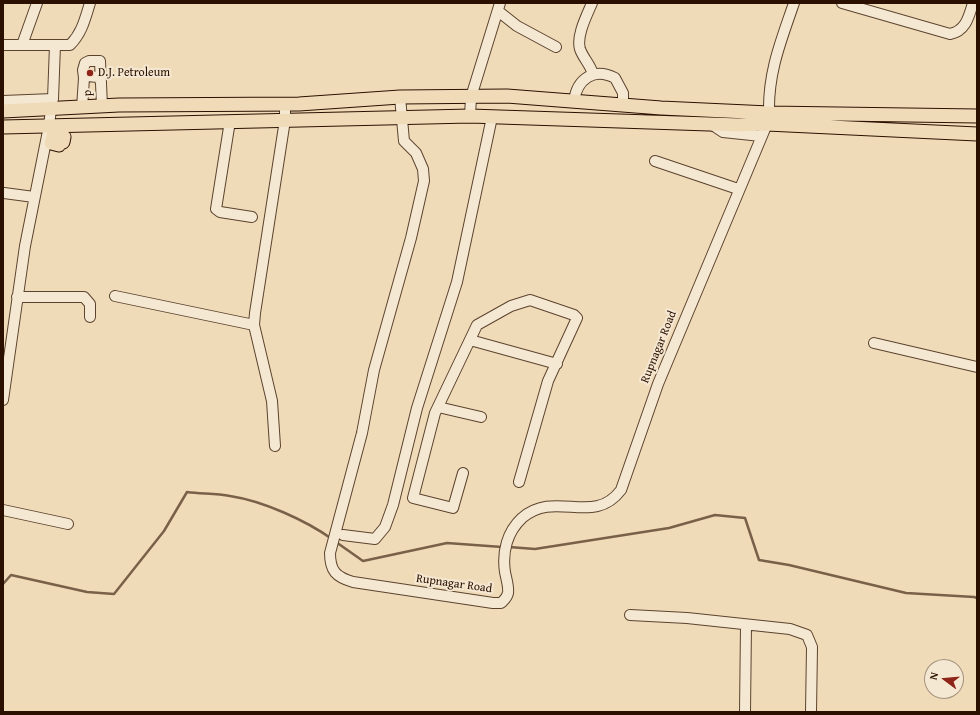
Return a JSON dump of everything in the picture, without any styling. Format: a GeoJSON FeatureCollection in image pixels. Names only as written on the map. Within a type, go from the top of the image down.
{"type":"FeatureCollection","features":[{"type":"Feature","properties":{"kind":"main road"},"geometry":{"type":"LineString","coordinates":[[3,111],[102,106],[285,104],[400,97],[507,96],[977,134]]}},
{"type":"Feature","properties":{"kind":"main road"},"geometry":{"type":"LineString","coordinates":[[3,127],[470,116],[711,124],[768,118],[977,116]]}},
{"type":"Feature","properties":{"kind":"street"},"geometry":{"type":"LineString","coordinates":[[22,45],[37,3]]}},
{"type":"Feature","properties":{"kind":"street"},"geometry":{"type":"LineString","coordinates":[[3,45],[70,45],[81,33],[90,3]]}},
{"type":"Feature","properties":{"kind":"street"},"geometry":{"type":"LineString","coordinates":[[592,3],[582,33],[580,46],[593,74]]}},
{"type":"Feature","properties":{"kind":"street"},"geometry":{"type":"LineString","coordinates":[[768,118],[768,89],[775,57],[794,3]]}},
{"type":"Feature","properties":{"kind":"street"},"geometry":{"type":"LineString","coordinates":[[842,3],[950,34],[957,33],[962,29],[967,22],[973,3]]}},
{"type":"Feature","properties":{"kind":"street"},"geometry":{"type":"LineString","coordinates":[[470,116],[471,97],[499,7],[517,26],[556,47]]}},
{"type":"Feature","properties":{"kind":"street"},"geometry":{"type":"LineString","coordinates":[[3,101],[53,100],[55,45]]}},
{"type":"Feature","properties":{"kind":"street","name":"p"},"geometry":{"type":"LineString","coordinates":[[84,78],[83,70],[85,63],[89,61],[100,61],[102,106]]}},
{"type":"Feature","properties":{"kind":"street"},"geometry":{"type":"LineString","coordinates":[[574,101],[575,92],[579,85],[593,74],[600,73],[615,78],[623,93],[623,99]]}},
{"type":"Feature","properties":{"kind":"street"},"geometry":{"type":"LineString","coordinates":[[82,108],[84,78],[87,76],[98,77],[101,82]]}},
{"type":"Feature","properties":{"kind":"street","name":"Rupnagar Road"},"geometry":{"type":"LineString","coordinates":[[400,97],[404,141],[416,153],[423,169],[424,181],[411,238],[374,370],[362,433],[339,535],[332,546],[330,563],[334,572],[342,579],[353,582],[501,603],[506,598],[508,592],[504,562],[505,549],[513,530],[522,518],[540,508],[558,505],[593,508],[604,505],[614,499],[620,490],[658,384],[768,118]]}},
{"type":"Feature","properties":{"kind":"street"},"geometry":{"type":"LineString","coordinates":[[275,446],[272,401],[254,325],[285,120],[285,104]]}},
{"type":"Feature","properties":{"kind":"street"},"geometry":{"type":"LineString","coordinates":[[3,400],[17,297],[34,198],[49,126],[51,108]]}},
{"type":"Feature","properties":{"kind":"street"},"geometry":{"type":"LineString","coordinates":[[339,535],[375,539],[385,527],[393,505],[417,408],[457,282],[492,117]]}},
{"type":"Feature","properties":{"kind":"street"},"geometry":{"type":"LineString","coordinates":[[230,121],[216,209],[220,212],[252,217]]}},
{"type":"Feature","properties":{"kind":"street"},"geometry":{"type":"LineString","coordinates":[[711,124],[723,132],[761,136]]}},
{"type":"Feature","properties":{"kind":"street"},"geometry":{"type":"LineString","coordinates":[[655,161],[738,189]]}},
{"type":"Feature","properties":{"kind":"street"},"geometry":{"type":"LineString","coordinates":[[4,193],[34,198]]}},
{"type":"Feature","properties":{"kind":"street"},"geometry":{"type":"LineString","coordinates":[[116,296],[254,325]]}},
{"type":"Feature","properties":{"kind":"street"},"geometry":{"type":"LineString","coordinates":[[17,297],[84,297],[90,304],[90,317]]}},
{"type":"Feature","properties":{"kind":"street"},"geometry":{"type":"LineString","coordinates":[[463,472],[453,508],[413,498],[436,410],[476,325],[511,306],[530,300],[574,315],[577,318],[548,381],[519,482]]}},
{"type":"Feature","properties":{"kind":"street"},"geometry":{"type":"LineString","coordinates":[[470,340],[557,364]]}},
{"type":"Feature","properties":{"kind":"street"},"geometry":{"type":"LineString","coordinates":[[874,343],[977,367]]}},
{"type":"Feature","properties":{"kind":"street"},"geometry":{"type":"LineString","coordinates":[[417,408],[482,417]]}},
{"type":"Feature","properties":{"kind":"street"},"geometry":{"type":"LineString","coordinates":[[3,510],[68,524]]}},
{"type":"Feature","properties":{"kind":"street"},"geometry":{"type":"LineString","coordinates":[[630,615],[790,629],[807,635],[812,647],[811,712]]}},
{"type":"Feature","properties":{"kind":"street"},"geometry":{"type":"LineString","coordinates":[[745,712],[746,625]]}},
{"type":"Feature","properties":{"kind":"waterway"},"geometry":{"type":"LineString","coordinates":[[3,584],[11,575],[87,592],[114,594],[164,531],[187,492],[225,495],[256,502],[297,518],[332,539]]}},
{"type":"Feature","properties":{"kind":"waterway"},"geometry":{"type":"LineString","coordinates":[[509,547],[535,549],[669,528],[715,515],[745,518],[759,560],[789,565],[906,593],[977,598]]}},
{"type":"Feature","properties":{"kind":"waterway"},"geometry":{"type":"LineString","coordinates":[[336,542],[363,561],[447,543],[502,547]]}},
{"type":"Feature","properties":{"kind":"place","name":"D.J. Petroleum"},"geometry":{"type":"Point","coordinates":[90,73]}}]}
